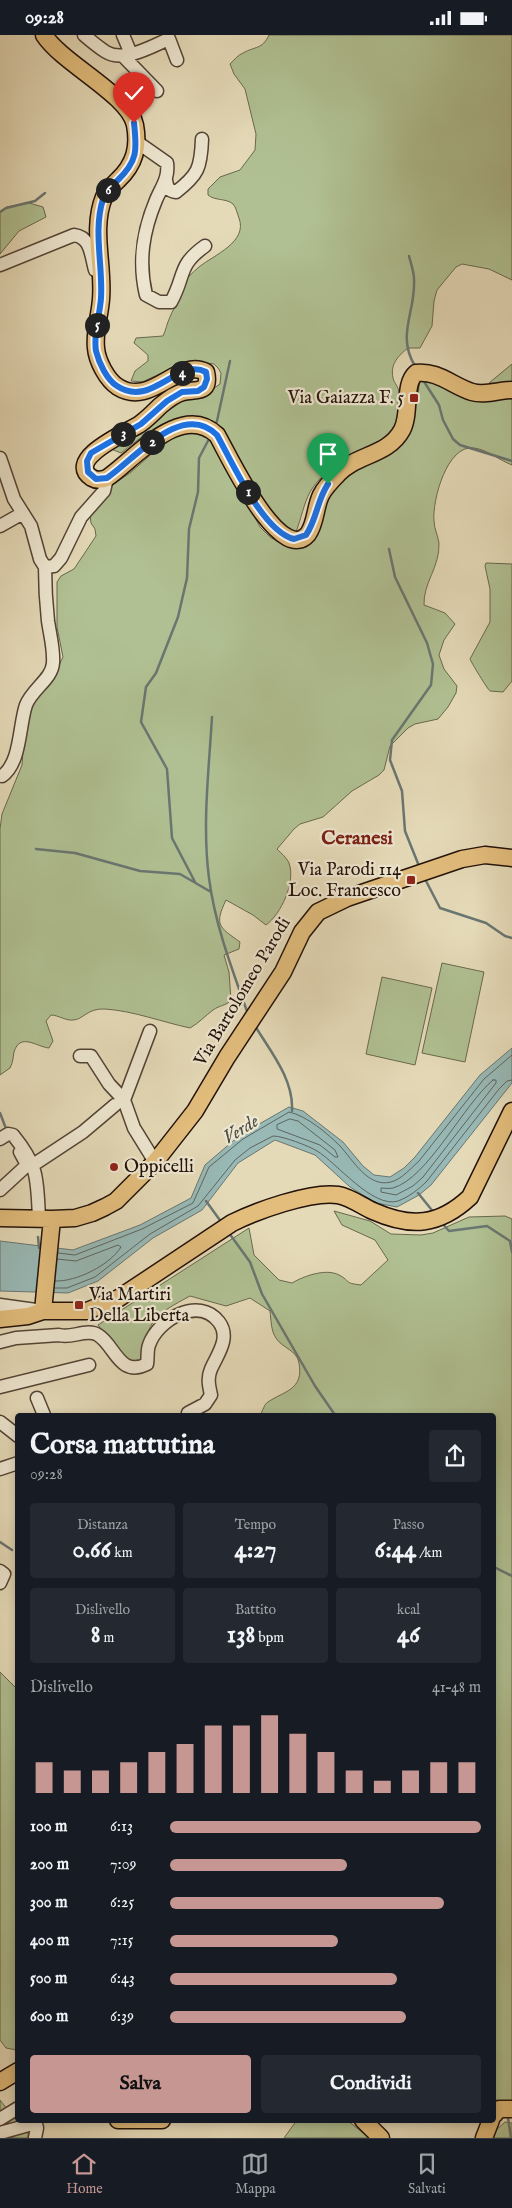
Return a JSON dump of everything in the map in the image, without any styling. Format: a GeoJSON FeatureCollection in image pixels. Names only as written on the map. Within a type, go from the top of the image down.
{"type":"FeatureCollection","features":[{"type":"Feature","properties":{"kind":"main road"},"geometry":{"type":"LineString","coordinates":[[44,35],[64,57],[99,83],[129,111],[134,123],[137,142],[136,153],[130,168],[103,197],[98,236],[101,282],[96,349],[108,376],[116,386],[131,392],[145,392],[178,374],[199,369],[206,372],[207,379],[204,387],[198,391],[182,392],[167,401],[141,424],[91,453],[86,465],[90,475],[96,479],[107,478],[160,436],[174,428],[187,424],[211,429],[217,435],[257,507],[284,536],[294,539],[302,538],[311,529],[321,495],[341,470],[383,450],[393,443],[402,431],[407,418],[410,381],[416,373],[429,373],[473,392],[488,393],[512,390]]}},
{"type":"Feature","properties":{"kind":"main road","name":"Via Bartolomeo Parodi"},"geometry":{"type":"LineString","coordinates":[[0,1219],[47,1223],[75,1217],[105,1207],[116,1201],[155,1162],[195,1111],[227,1057],[283,972],[302,932],[318,912],[346,898],[462,859],[485,855],[512,858]]}},
{"type":"Feature","properties":{"kind":"main road"},"geometry":{"type":"LineString","coordinates":[[0,1319],[28,1316],[44,1307],[75,1313],[102,1306],[119,1298],[232,1223],[276,1206],[322,1195],[339,1195],[393,1219],[410,1223],[424,1222],[437,1218],[461,1205],[474,1191],[512,1111]]}},
{"type":"Feature","properties":{"kind":"main road"},"geometry":{"type":"LineString","coordinates":[[44,1307],[47,1223]]}},
{"type":"Feature","properties":{"kind":"main road"},"geometry":{"type":"LineString","coordinates":[[0,2082],[15,2073]]}},
{"type":"Feature","properties":{"kind":"main road"},"geometry":{"type":"LineString","coordinates":[[496,2113],[499,2109],[512,2109]]}},
{"type":"Feature","properties":{"kind":"main road"},"geometry":{"type":"LineString","coordinates":[[366,2123],[381,2138]]}},
{"type":"Feature","properties":{"kind":"main road"},"geometry":{"type":"LineString","coordinates":[[484,2138],[490,2123]]}},
{"type":"Feature","properties":{"kind":"street"},"geometry":{"type":"LineString","coordinates":[[84,35],[108,53],[127,55],[166,37],[169,39],[177,60]]}},
{"type":"Feature","properties":{"kind":"street"},"geometry":{"type":"LineString","coordinates":[[123,35],[127,55],[157,91]]}},
{"type":"Feature","properties":{"kind":"street"},"geometry":{"type":"LineString","coordinates":[[166,180],[167,187],[171,191],[176,192],[193,178],[197,172],[202,139]]}},
{"type":"Feature","properties":{"kind":"street"},"geometry":{"type":"LineString","coordinates":[[137,142],[167,163],[168,173],[147,223],[142,248],[142,276],[146,295],[159,302],[171,302],[178,290],[182,269],[190,256],[205,246]]}},
{"type":"Feature","properties":{"kind":"street"},"geometry":{"type":"LineString","coordinates":[[0,265],[66,238],[80,235],[89,244],[95,272],[101,282]]}},
{"type":"Feature","properties":{"kind":"street"},"geometry":{"type":"LineString","coordinates":[[0,458],[14,499],[32,526],[40,559],[45,567],[46,600],[53,665],[47,678],[35,689],[27,702],[21,721],[14,761],[2,776]]}},
{"type":"Feature","properties":{"kind":"street"},"geometry":{"type":"LineString","coordinates":[[45,567],[54,566],[61,558],[81,517],[104,491],[107,478]]}},
{"type":"Feature","properties":{"kind":"street"},"geometry":{"type":"LineString","coordinates":[[0,526],[23,513]]}},
{"type":"Feature","properties":{"kind":"street"},"geometry":{"type":"LineString","coordinates":[[34,1165],[83,1132],[119,1102],[150,1031]]}},
{"type":"Feature","properties":{"kind":"street"},"geometry":{"type":"LineString","coordinates":[[80,1056],[91,1056],[155,1162]]}},
{"type":"Feature","properties":{"kind":"street"},"geometry":{"type":"LineString","coordinates":[[0,1139],[10,1134],[19,1143],[34,1165],[47,1223]]}},
{"type":"Feature","properties":{"kind":"street"},"geometry":{"type":"LineString","coordinates":[[0,1190],[25,1167],[26,1163],[17,1147],[19,1143]]}},
{"type":"Feature","properties":{"kind":"street"},"geometry":{"type":"LineString","coordinates":[[0,1305],[44,1307]]}},
{"type":"Feature","properties":{"kind":"street"},"geometry":{"type":"LineString","coordinates":[[0,1342],[16,1338],[59,1335],[64,1337],[92,1332],[99,1335],[118,1359],[129,1366],[140,1367],[147,1364],[148,1346],[158,1329],[177,1315],[193,1309],[208,1312],[220,1323],[224,1337],[220,1352],[210,1370],[208,1383],[211,1395],[205,1404],[188,1413]]}},
{"type":"Feature","properties":{"kind":"street"},"geometry":{"type":"LineString","coordinates":[[0,1387],[89,1365]]}},
{"type":"Feature","properties":{"kind":"street"},"geometry":{"type":"LineString","coordinates":[[37,1398],[43,1413]]}},
{"type":"Feature","properties":{"kind":"street"},"geometry":{"type":"LineString","coordinates":[[0,1422],[15,1434]]}},
{"type":"Feature","properties":{"kind":"street"},"geometry":{"type":"LineString","coordinates":[[0,1469],[15,1464]]}},
{"type":"Feature","properties":{"kind":"street"},"geometry":{"type":"LineString","coordinates":[[0,1571],[4,1575],[0,1583]]}},
{"type":"Feature","properties":{"kind":"street"},"geometry":{"type":"LineString","coordinates":[[0,2119],[15,2110]]}},
{"type":"Feature","properties":{"kind":"street"},"geometry":{"type":"LineString","coordinates":[[0,2133],[32,2123]]}},
{"type":"Feature","properties":{"kind":"street"},"geometry":{"type":"LineString","coordinates":[[35,2123],[36,2138]]}},
{"type":"Feature","properties":{"kind":"green space"},"geometry":{"type":"Polygon","coordinates":[[[269,35],[512,35],[512,280],[489,269],[462,264],[456,267],[437,290],[432,326],[420,348],[408,348],[398,357],[394,364],[392,373],[399,391],[400,404],[397,420],[391,435],[346,458],[317,482],[306,501],[296,532],[292,535],[258,503],[223,436],[213,421],[189,418],[170,421],[152,430],[121,453],[111,449],[176,403],[207,393],[220,384],[221,373],[218,368],[214,364],[201,362],[177,366],[142,382],[131,381],[135,371],[148,361],[148,355],[134,343],[136,338],[163,336],[180,298],[182,284],[199,267],[228,247],[239,234],[239,218],[234,205],[230,202],[211,197],[208,195],[208,189],[220,177],[240,170],[255,150],[256,134],[245,89],[234,74],[230,64],[241,54],[264,43],[269,35]]]}},
{"type":"Feature","properties":{"kind":"green space"},"geometry":{"type":"Polygon","coordinates":[[[29,203],[43,207],[46,217],[19,231],[0,254],[0,212],[7,207],[29,203]]]}},
{"type":"Feature","properties":{"kind":"green space"},"geometry":{"type":"Polygon","coordinates":[[[512,364],[512,384],[489,383],[512,364]]]}},
{"type":"Feature","properties":{"kind":"green space"},"geometry":{"type":"Polygon","coordinates":[[[424,379],[512,397],[512,465],[479,449],[464,449],[449,464],[443,476],[436,501],[434,521],[439,552],[426,589],[424,605],[445,613],[455,624],[444,640],[439,655],[444,669],[457,686],[456,693],[448,707],[438,719],[415,724],[408,728],[390,746],[384,770],[379,775],[352,791],[323,817],[300,824],[277,849],[289,863],[291,871],[286,897],[272,920],[266,925],[253,915],[226,900],[220,915],[221,925],[227,933],[240,942],[239,949],[224,955],[229,972],[231,1000],[229,1002],[213,1010],[190,1028],[116,1010],[94,1010],[73,1020],[51,1015],[46,1021],[53,1041],[49,1048],[29,1042],[20,1043],[14,1052],[10,1068],[0,1075],[0,829],[2,814],[22,765],[24,736],[30,707],[38,694],[49,686],[63,657],[57,627],[57,582],[61,576],[74,569],[96,536],[95,529],[91,523],[90,515],[92,508],[112,485],[130,473],[173,435],[196,430],[216,441],[260,527],[271,538],[291,546],[324,507],[337,485],[355,472],[400,447],[418,399],[419,384],[424,379]]]}},
{"type":"Feature","properties":{"kind":"green space"},"geometry":{"type":"Polygon","coordinates":[[[486,563],[512,564],[512,681],[503,692],[490,691],[470,659],[490,622],[490,589],[486,563]]]}},
{"type":"Feature","properties":{"kind":"green space"},"geometry":{"type":"Polygon","coordinates":[[[442,963],[484,972],[465,1062],[422,1053],[442,963]]]}},
{"type":"Feature","properties":{"kind":"green space"},"geometry":{"type":"Polygon","coordinates":[[[382,977],[432,988],[415,1065],[366,1054],[382,977]]]}},
{"type":"Feature","properties":{"kind":"green space"},"geometry":{"type":"Polygon","coordinates":[[[334,1211],[370,1221],[391,1234],[421,1235],[433,1233],[469,1217],[505,1216],[512,1219],[512,2103],[496,2106],[496,1413],[261,1413],[267,1403],[296,1384],[300,1372],[298,1359],[274,1335],[270,1311],[250,1298],[226,1306],[190,1296],[161,1313],[155,1319],[147,1335],[143,1360],[132,1362],[122,1356],[98,1325],[249,1228],[254,1255],[279,1280],[292,1283],[309,1276],[328,1272],[343,1277],[349,1283],[361,1285],[388,1260],[375,1240],[342,1225],[334,1211]]]}},
{"type":"Feature","properties":{"kind":"green space"},"geometry":{"type":"Polygon","coordinates":[[[0,1672],[15,1687],[15,2050],[6,2048],[0,2040],[0,1672]]]}},
{"type":"Feature","properties":{"kind":"green space"},"geometry":{"type":"Polygon","coordinates":[[[0,2100],[15,2116],[15,2123],[25,2123],[28,2138],[0,2138],[0,2100]]]}},
{"type":"Feature","properties":{"kind":"green space"},"geometry":{"type":"Polygon","coordinates":[[[505,2122],[512,2123],[512,2138],[493,2138],[496,2130],[505,2122]]]}},
{"type":"Feature","properties":{"kind":"green space"},"geometry":{"type":"Polygon","coordinates":[[[295,2123],[351,2123],[369,2138],[284,2138],[295,2123]]]}},
{"type":"Feature","properties":{"kind":"water"},"geometry":{"type":"Polygon","coordinates":[[[512,1048],[512,1083],[431,1185],[419,1195],[397,1207],[376,1203],[350,1187],[315,1155],[275,1140],[238,1163],[202,1210],[153,1238],[98,1281],[68,1293],[0,1291],[0,1241],[73,1250],[140,1225],[191,1198],[205,1165],[240,1135],[289,1107],[303,1111],[343,1142],[363,1166],[374,1175],[390,1177],[404,1168],[415,1157],[480,1075],[512,1048]]]}},
{"type":"Feature","properties":{"kind":"waterway"},"geometry":{"type":"LineString","coordinates":[[0,212],[6,208],[35,201],[45,193]]}},
{"type":"Feature","properties":{"kind":"waterway"},"geometry":{"type":"LineString","coordinates":[[409,256],[414,279],[414,291],[408,323],[407,344],[415,366]]}},
{"type":"Feature","properties":{"kind":"waterway"},"geometry":{"type":"LineString","coordinates":[[214,428],[230,361]]}},
{"type":"Feature","properties":{"kind":"waterway"},"geometry":{"type":"LineString","coordinates":[[423,380],[439,405],[443,420],[453,439],[460,445],[512,461]]}},
{"type":"Feature","properties":{"kind":"waterway"},"geometry":{"type":"LineString","coordinates":[[195,882],[172,838],[167,769],[141,722],[146,687],[156,673],[178,617],[187,578],[189,529],[198,492],[199,458],[210,437]]}},
{"type":"Feature","properties":{"kind":"waterway"},"geometry":{"type":"LineString","coordinates":[[389,549],[395,577],[427,643],[433,664],[431,685],[392,740],[390,760],[402,791],[405,831],[419,866]]}},
{"type":"Feature","properties":{"kind":"waterway"},"geometry":{"type":"LineString","coordinates":[[212,717],[206,817],[209,878],[215,913],[230,964],[248,1014]]}},
{"type":"Feature","properties":{"kind":"waterway"},"geometry":{"type":"LineString","coordinates":[[36,849],[75,853],[140,871],[180,874],[211,892]]}},
{"type":"Feature","properties":{"kind":"waterway"},"geometry":{"type":"LineString","coordinates":[[425,879],[440,908],[486,923],[505,936],[512,938]]}},
{"type":"Feature","properties":{"kind":"waterway"},"geometry":{"type":"LineString","coordinates":[[255,1026],[285,1077],[292,1100],[292,1111]]}},
{"type":"Feature","properties":{"kind":"waterway"},"geometry":{"type":"LineString","coordinates":[[0,1113],[5,1126]]}},
{"type":"Feature","properties":{"kind":"waterway"},"geometry":{"type":"LineString","coordinates":[[418,1193],[435,1214]]}},
{"type":"Feature","properties":{"kind":"waterway"},"geometry":{"type":"LineString","coordinates":[[206,1201],[222,1223]]}},
{"type":"Feature","properties":{"kind":"waterway"},"geometry":{"type":"LineString","coordinates":[[441,1222],[449,1231],[487,1226],[510,1241],[512,1252]]}},
{"type":"Feature","properties":{"kind":"waterway"},"geometry":{"type":"LineString","coordinates":[[229,1233],[250,1262],[262,1294],[315,1386],[334,1413]]}},
{"type":"Feature","properties":{"kind":"waterway"},"geometry":{"type":"LineString","coordinates":[[38,1237],[39,1248]]}},
{"type":"Feature","properties":{"kind":"waterway"},"geometry":{"type":"LineString","coordinates":[[0,1542],[12,1550]]}},
{"type":"Feature","properties":{"kind":"waterway"},"geometry":{"type":"LineString","coordinates":[[496,1568],[512,1576]]}},
{"type":"Feature","properties":{"kind":"waterway"},"geometry":{"type":"LineString","coordinates":[[508,2118],[511,2138]]}},
{"type":"Feature","properties":{"kind":"waterway"},"geometry":{"type":"LineString","coordinates":[[11,2138],[16,2134]]}},
{"type":"Feature","properties":{"kind":"place","name":"Via Gaiazza F. 5"},"geometry":{"type":"Point","coordinates":[414,398]}},
{"type":"Feature","properties":{"kind":"place","name":"Via Parodi 114 Loc. Francesco"},"geometry":{"type":"Point","coordinates":[411,880]}},
{"type":"Feature","properties":{"kind":"place","name":"Oppicelli"},"geometry":{"type":"Point","coordinates":[114,1167]}},
{"type":"Feature","properties":{"kind":"place","name":"Via Martiri Della Liberta"},"geometry":{"type":"Point","coordinates":[79,1305]}},
{"type":"Feature","properties":{"kind":"district","name":"Ceranesi"},"geometry":{"type":"Point","coordinates":[357,838]}},
{"type":"Feature","properties":{"kind":"route"},"geometry":{"type":"LineString","coordinates":[[134,123],[137,142],[134,161],[130,168],[103,197],[100,212],[98,236],[101,298],[95,341],[98,357],[108,376],[116,386],[131,392],[145,392],[178,374],[192,369],[206,372],[207,379],[204,387],[198,391],[182,392],[167,401],[141,424],[91,453],[86,465],[88,472],[92,478],[102,480],[107,478],[160,436],[174,428],[187,424],[211,429],[217,435],[257,507],[278,531],[284,536],[294,539],[302,538],[311,529],[321,495],[328,484]]}},
{"type":"Feature","properties":{"kind":"water label","name":"Verde"},"geometry":{"type":"Point","coordinates":[241,1130]}}]}
